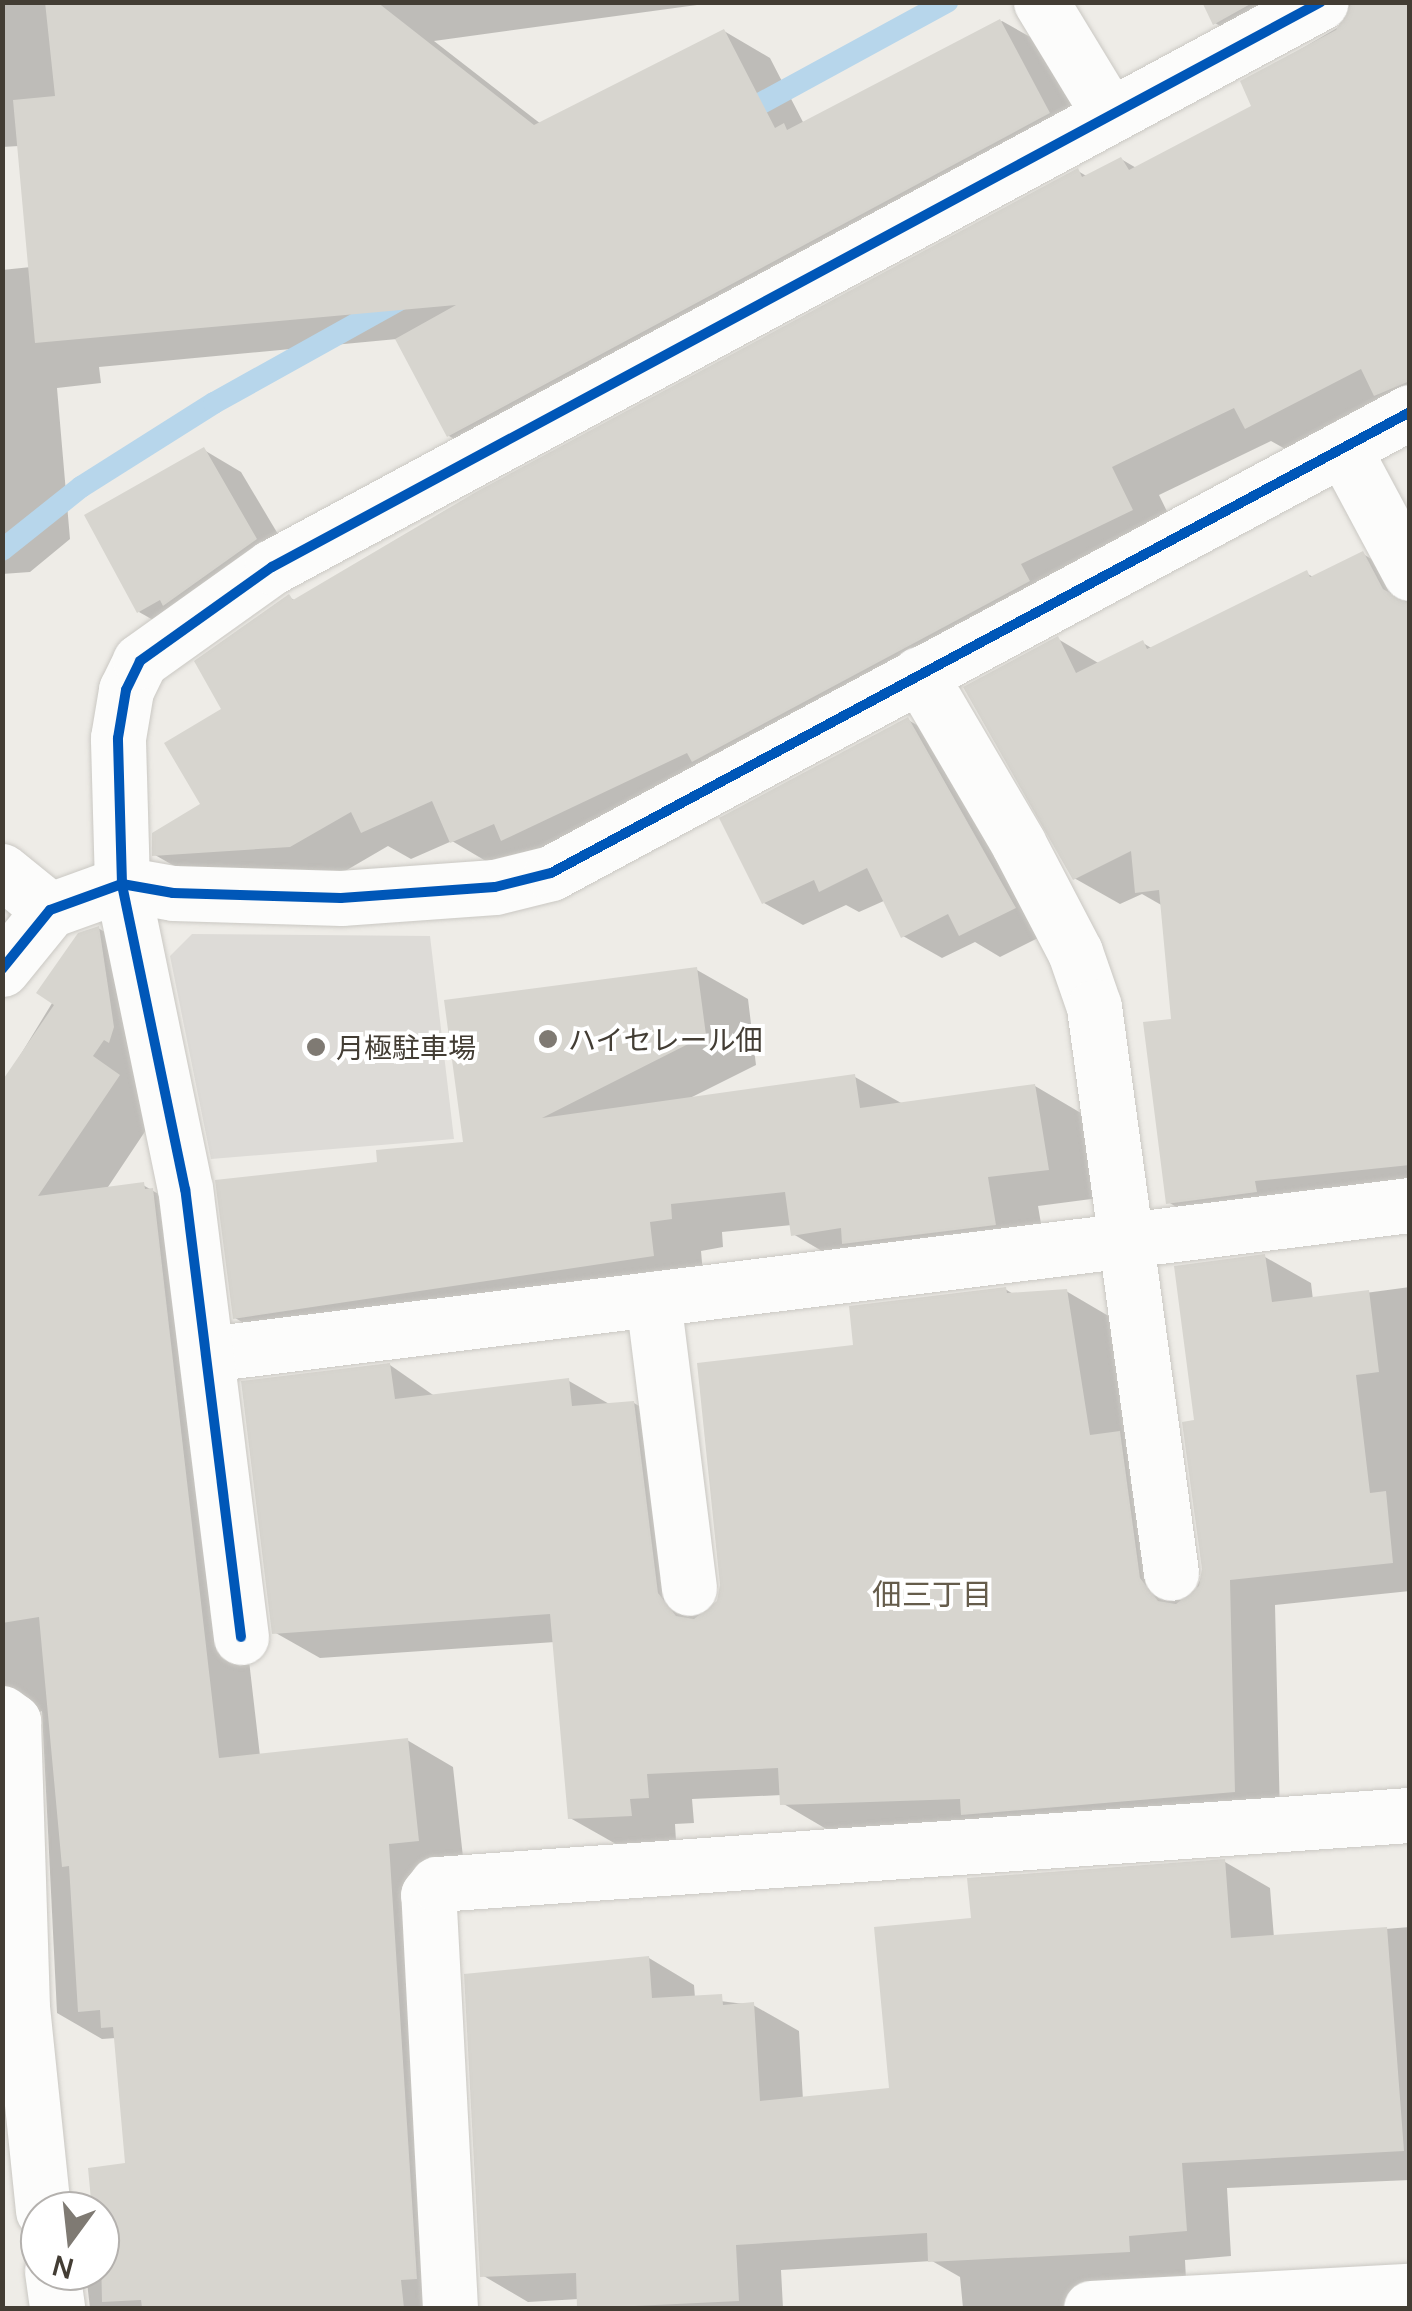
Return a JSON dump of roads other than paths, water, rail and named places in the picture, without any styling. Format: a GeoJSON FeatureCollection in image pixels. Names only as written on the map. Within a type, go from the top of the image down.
{"type":"FeatureCollection","features":[{"type":"Feature","properties":{"kind":"street"},"geometry":{"type":"LineString","coordinates":[[1041,2],[1108,112]]}},
{"type":"Feature","properties":{"kind":"street"},"geometry":{"type":"LineString","coordinates":[[241,1637],[186,1189],[122,884],[118,738],[126,690],[140,660],[188,620],[290,558],[1108,112],[1321,2]]}},
{"type":"Feature","properties":{"kind":"street"},"geometry":{"type":"LineString","coordinates":[[2,968],[50,910],[122,884],[192,894],[341,898],[495,887],[551,873],[1410,412]]}},
{"type":"Feature","properties":{"kind":"street"},"geometry":{"type":"LineString","coordinates":[[1343,448],[1410,574]]}},
{"type":"Feature","properties":{"kind":"street"},"geometry":{"type":"LineString","coordinates":[[919,674],[1018,843],[1081,970],[1094,1007],[1170,1572]]}},
{"type":"Feature","properties":{"kind":"street"},"geometry":{"type":"LineString","coordinates":[[2,871],[50,910]]}},
{"type":"Feature","properties":{"kind":"street"},"geometry":{"type":"LineString","coordinates":[[208,1354],[1410,1205]]}},
{"type":"Feature","properties":{"kind":"street"},"geometry":{"type":"LineString","coordinates":[[653,1298],[690,1588]]}},
{"type":"Feature","properties":{"kind":"street"},"geometry":{"type":"LineString","coordinates":[[2,1714],[12,1722],[22,2007],[41,2191]]}},
{"type":"Feature","properties":{"kind":"street"},"geometry":{"type":"LineString","coordinates":[[450,2308],[428,1895],[437,1884],[1410,1815]]}},
{"type":"Feature","properties":{"kind":"street"},"geometry":{"type":"LineString","coordinates":[[1091,2308],[1410,2292]]}},
{"type":"Feature","properties":{"kind":"waterway"},"geometry":{"type":"LineString","coordinates":[[734,118],[947,2]]}},
{"type":"Feature","properties":{"kind":"waterway"},"geometry":{"type":"LineString","coordinates":[[2,550],[81,487],[214,403],[403,298]]}},
{"type":"Feature","properties":{"kind":"place","name":"ハイセレール佃"},"geometry":{"type":"Point","coordinates":[548,1039]}},
{"type":"Feature","properties":{"kind":"place","name":"月極駐車場"},"geometry":{"type":"Point","coordinates":[316,1047]}},
{"type":"Feature","properties":{"kind":"district","name":"佃三丁目"},"geometry":{"type":"Point","coordinates":[932,1594]}}]}
